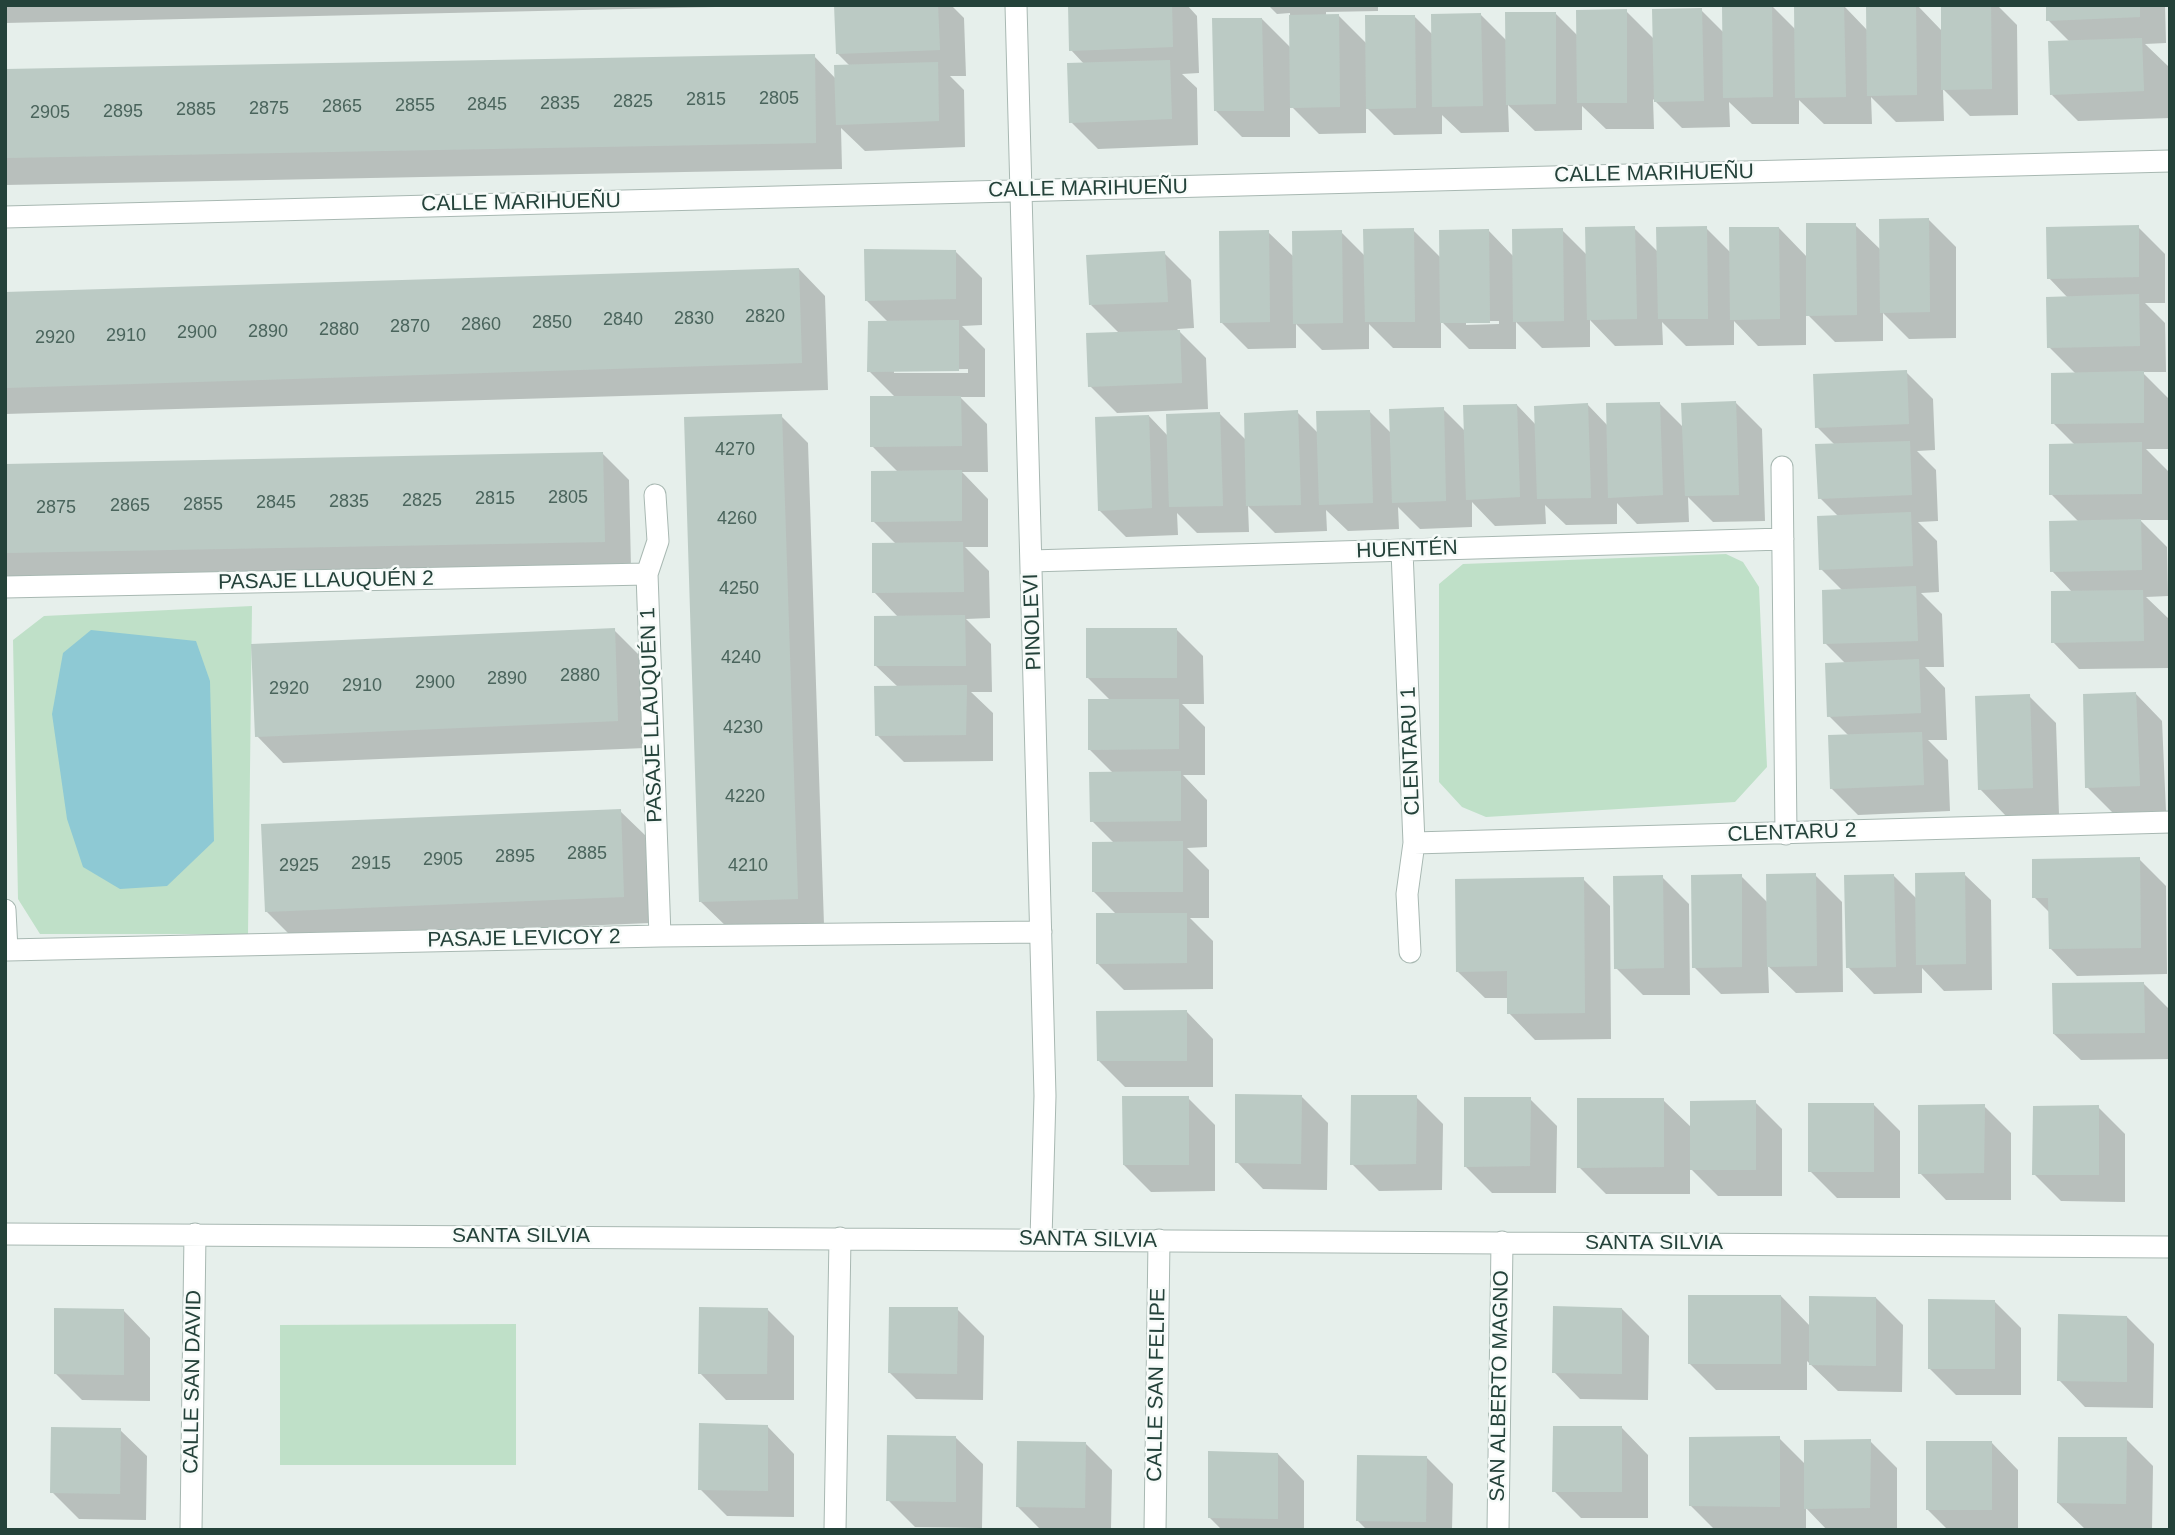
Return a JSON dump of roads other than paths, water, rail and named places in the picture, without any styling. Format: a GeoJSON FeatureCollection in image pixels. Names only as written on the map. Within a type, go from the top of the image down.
{"type":"FeatureCollection","features":[{"type":"Feature","properties":{"kind":"street","name":"PINOLEVI"},"geometry":{"type":"LineString","coordinates":[[1016,5],[1041,932],[1045,1151],[1041,1239]]}},
{"type":"Feature","properties":{"kind":"street","name":"CALLE MARIHUEÑU"},"geometry":{"type":"LineString","coordinates":[[5,217],[2170,161]]}},
{"type":"Feature","properties":{"kind":"street"},"geometry":{"type":"LineString","coordinates":[[1782,467],[1786,834]]}},
{"type":"Feature","properties":{"kind":"street","name":"PASAJE LLAUQUÉN 1"},"geometry":{"type":"LineString","coordinates":[[655,495],[658,541],[647,574],[660,936]]}},
{"type":"Feature","properties":{"kind":"street","name":"HUENTÉN"},"geometry":{"type":"LineString","coordinates":[[1031,561],[1783,539]]}},
{"type":"Feature","properties":{"kind":"street","name":"CLENTARU 1"},"geometry":{"type":"LineString","coordinates":[[1402,551],[1415,843],[1407,894],[1410,952]]}},
{"type":"Feature","properties":{"kind":"street","name":"PASAJE LLAUQUÉN 2"},"geometry":{"type":"LineString","coordinates":[[5,587],[647,574]]}},
{"type":"Feature","properties":{"kind":"street","name":"CLENTARU 2"},"geometry":{"type":"LineString","coordinates":[[1415,843],[2170,822]]}},
{"type":"Feature","properties":{"kind":"street"},"geometry":{"type":"LineString","coordinates":[[5,910],[7,950]]}},
{"type":"Feature","properties":{"kind":"street","name":"PASAJE LEVICOY 2"},"geometry":{"type":"LineString","coordinates":[[7,950],[660,936],[1041,932]]}},
{"type":"Feature","properties":{"kind":"street","name":"SANTA SILVIA"},"geometry":{"type":"LineString","coordinates":[[5,1234],[2170,1247]]}},
{"type":"Feature","properties":{"kind":"street","name":"CALLE SAN DAVID"},"geometry":{"type":"LineString","coordinates":[[191,1530],[195,1234]]}},
{"type":"Feature","properties":{"kind":"street"},"geometry":{"type":"LineString","coordinates":[[835,1530],[839,1238]]}},
{"type":"Feature","properties":{"kind":"street","name":"CALLE SAN FELIPE"},"geometry":{"type":"LineString","coordinates":[[1155,1530],[1159,1240]]}},
{"type":"Feature","properties":{"kind":"street","name":"SAN ALBERTO MAGNO"},"geometry":{"type":"LineString","coordinates":[[1498,1530],[1502,1242]]}},
{"type":"Feature","properties":{"kind":"water"},"geometry":{"type":"Polygon","coordinates":[[[91,630],[196,641],[210,681],[214,841],[167,886],[120,889],[83,867],[67,819],[52,714],[63,653],[91,630]]]}}]}
